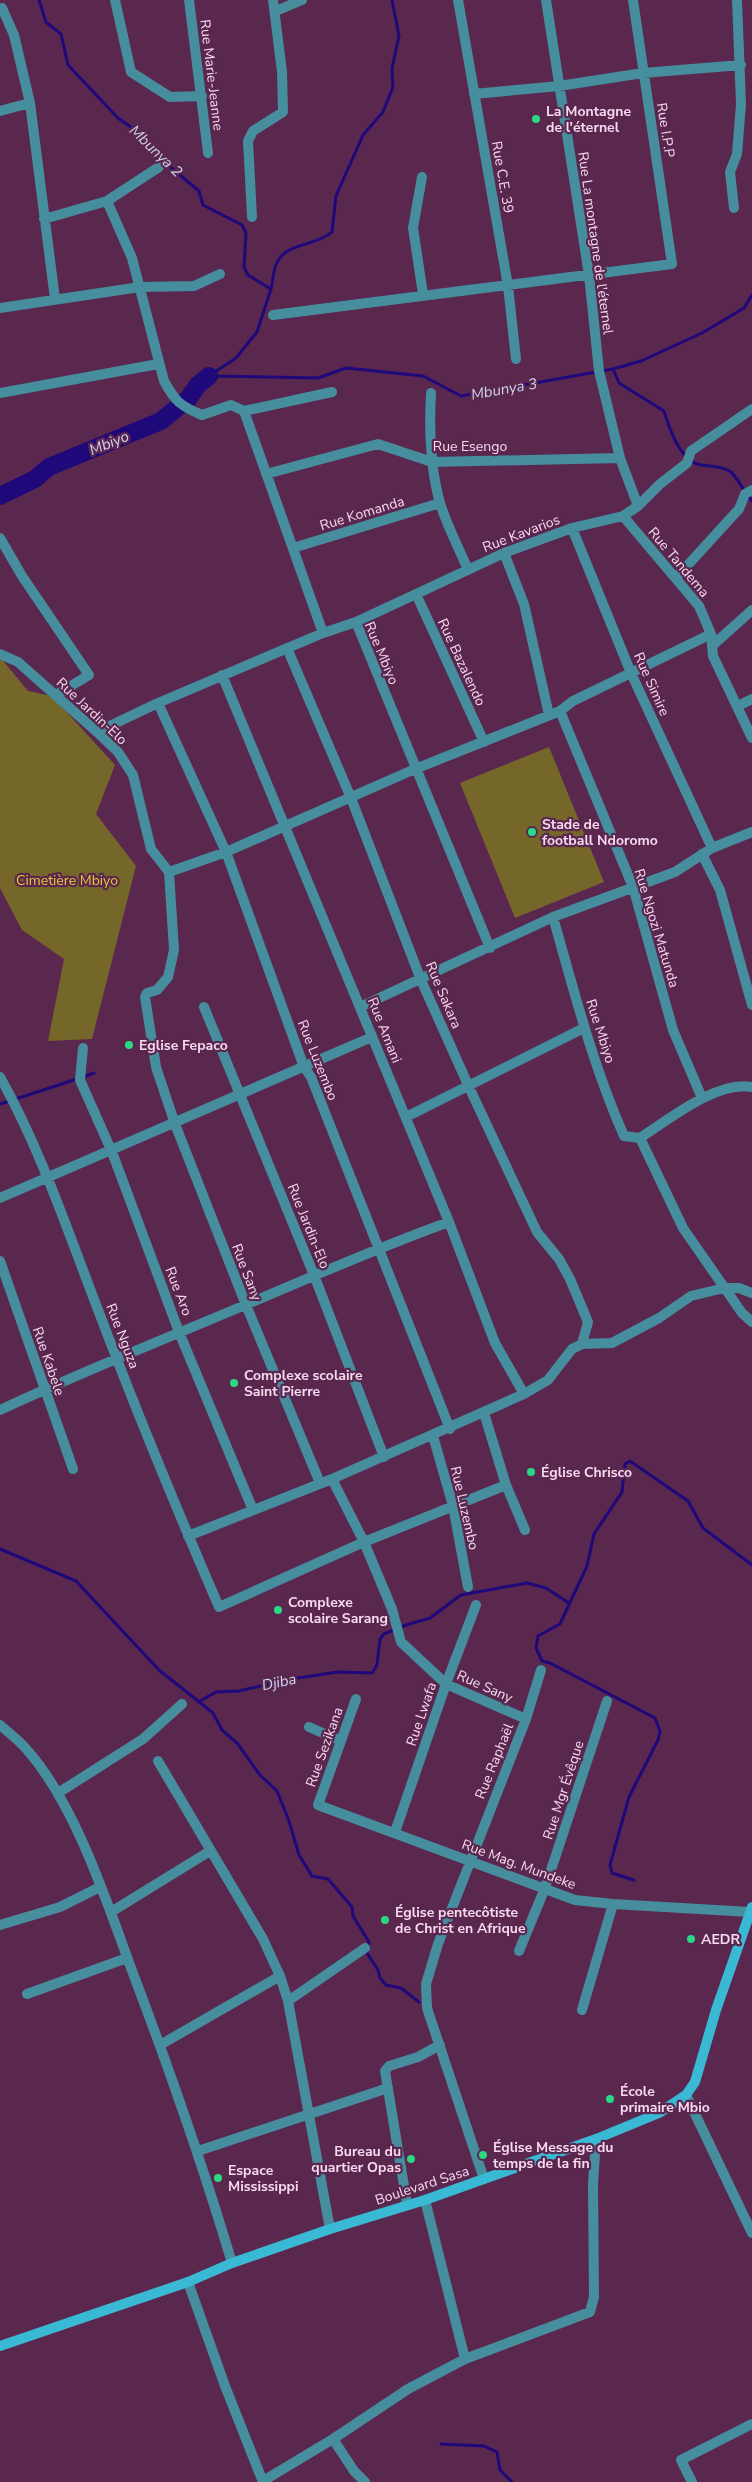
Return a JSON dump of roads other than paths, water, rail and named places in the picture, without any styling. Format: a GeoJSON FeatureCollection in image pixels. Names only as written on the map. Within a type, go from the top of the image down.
{"type":"FeatureCollection","features":[{"type":"Feature","properties":{"kind":"street"},"geometry":{"type":"LineString","coordinates":[[115,0],[132,72],[170,97],[202,96]]}},
{"type":"Feature","properties":{"kind":"street","name":"Rue Marie-Jeanne"},"geometry":{"type":"LineString","coordinates":[[189,0],[208,153]]}},
{"type":"Feature","properties":{"kind":"street"},"geometry":{"type":"LineString","coordinates":[[252,217],[248,141],[253,131],[283,112],[282,72],[276,11],[273,0]]}},
{"type":"Feature","properties":{"kind":"street"},"geometry":{"type":"LineString","coordinates":[[276,11],[302,0]]}},
{"type":"Feature","properties":{"kind":"street","name":"Rue C.E. 39"},"geometry":{"type":"LineString","coordinates":[[458,0],[508,286],[516,359]]}},
{"type":"Feature","properties":{"kind":"street","name":"Rue La montagne de l'éternel"},"geometry":{"type":"LineString","coordinates":[[546,0],[589,275],[599,371],[620,458]]}},
{"type":"Feature","properties":{"kind":"street","name":"Rue I.P.P"},"geometry":{"type":"LineString","coordinates":[[589,275],[672,264],[632,0]]}},
{"type":"Feature","properties":{"kind":"street"},"geometry":{"type":"LineString","coordinates":[[734,208],[730,172],[737,154],[741,104],[737,0]]}},
{"type":"Feature","properties":{"kind":"street"},"geometry":{"type":"LineString","coordinates":[[2,8],[14,35],[30,103],[55,299]]}},
{"type":"Feature","properties":{"kind":"street"},"geometry":{"type":"LineString","coordinates":[[474,94],[559,86],[643,72],[741,65]]}},
{"type":"Feature","properties":{"kind":"street"},"geometry":{"type":"LineString","coordinates":[[0,110],[30,103]]}},
{"type":"Feature","properties":{"kind":"street"},"geometry":{"type":"LineString","coordinates":[[44,219],[107,201],[159,166]]}},
{"type":"Feature","properties":{"kind":"street"},"geometry":{"type":"LineString","coordinates":[[422,177],[413,228],[423,294]]}},
{"type":"Feature","properties":{"kind":"street"},"geometry":{"type":"LineString","coordinates":[[107,201],[132,258],[158,364],[174,399],[183,407],[202,415],[231,405],[244,411],[332,392]]}},
{"type":"Feature","properties":{"kind":"street"},"geometry":{"type":"LineString","coordinates":[[0,308],[140,287],[194,286],[220,274]]}},
{"type":"Feature","properties":{"kind":"street"},"geometry":{"type":"LineString","coordinates":[[273,314],[589,275]]}},
{"type":"Feature","properties":{"kind":"street"},"geometry":{"type":"LineString","coordinates":[[0,393],[158,364]]}},
{"type":"Feature","properties":{"kind":"street"},"geometry":{"type":"LineString","coordinates":[[431,393],[432,462],[440,504],[468,570]]}},
{"type":"Feature","properties":{"kind":"street","name":"Rue Kavarios"},"geometry":{"type":"LineString","coordinates":[[356,622],[504,553],[572,528],[623,516],[638,506],[660,484],[687,463],[691,452],[752,409]]}},
{"type":"Feature","properties":{"kind":"street"},"geometry":{"type":"LineString","coordinates":[[244,411],[323,633]]}},
{"type":"Feature","properties":{"kind":"street","name":"Rue Esengo"},"geometry":{"type":"LineString","coordinates":[[266,474],[378,444],[432,462],[620,458]]}},
{"type":"Feature","properties":{"kind":"street"},"geometry":{"type":"LineString","coordinates":[[620,458],[638,506]]}},
{"type":"Feature","properties":{"kind":"street"},"geometry":{"type":"LineString","coordinates":[[676,578],[739,509],[749,492]]}},
{"type":"Feature","properties":{"kind":"street","name":"Rue Komanda"},"geometry":{"type":"LineString","coordinates":[[293,548],[440,504]]}},
{"type":"Feature","properties":{"kind":"street","name":"Rue Tandema"},"geometry":{"type":"LineString","coordinates":[[623,516],[699,606],[711,634],[713,656],[752,738]]}},
{"type":"Feature","properties":{"kind":"street","name":"Rue Simire"},"geometry":{"type":"LineString","coordinates":[[572,528],[631,673],[712,848]]}},
{"type":"Feature","properties":{"kind":"street"},"geometry":{"type":"LineString","coordinates":[[0,538],[22,576],[89,675],[56,695]]}},
{"type":"Feature","properties":{"kind":"street"},"geometry":{"type":"LineString","coordinates":[[504,553],[524,604],[549,715]]}},
{"type":"Feature","properties":{"kind":"street","name":"Rue Bazalendo"},"geometry":{"type":"LineString","coordinates":[[416,594],[484,742]]}},
{"type":"Feature","properties":{"kind":"street"},"geometry":{"type":"LineString","coordinates":[[712,646],[752,610]]}},
{"type":"Feature","properties":{"kind":"street","name":"Rue Mbiyo"},"geometry":{"type":"LineString","coordinates":[[97,732],[222,675],[323,633],[356,622],[415,770],[490,948]]}},
{"type":"Feature","properties":{"kind":"street"},"geometry":{"type":"LineString","coordinates":[[169,872],[226,852],[415,770],[560,711],[573,701],[711,634]]}},
{"type":"Feature","properties":{"kind":"street","name":"Rue Sakara"},"geometry":{"type":"LineString","coordinates":[[287,648],[351,798],[421,980],[537,1232],[559,1259],[570,1279],[588,1322],[582,1344]]}},
{"type":"Feature","properties":{"kind":"street","name":"Rue Jardin-Elo"},"geometry":{"type":"LineString","coordinates":[[0,654],[18,662],[118,752],[133,775],[151,849],[169,872]]}},
{"type":"Feature","properties":{"kind":"street","name":"Rue Amani"},"geometry":{"type":"LineString","coordinates":[[222,675],[406,1117],[496,1343],[524,1394]]}},
{"type":"Feature","properties":{"kind":"street"},"geometry":{"type":"LineString","coordinates":[[738,706],[752,699]]}},
{"type":"Feature","properties":{"kind":"street","name":"Rue Luzembo"},"geometry":{"type":"LineString","coordinates":[[158,703],[226,852],[304,1067],[311,1078],[450,1428]]}},
{"type":"Feature","properties":{"kind":"street","name":"Rue Ngozi Matunda"},"geometry":{"type":"LineString","coordinates":[[560,711],[633,887],[673,1030],[702,1098]]}},
{"type":"Feature","properties":{"kind":"street"},"geometry":{"type":"LineString","coordinates":[[360,1007],[553,917],[675,872],[712,848],[752,832]]}},
{"type":"Feature","properties":{"kind":"street"},"geometry":{"type":"LineString","coordinates":[[702,854],[720,890],[752,1005]]}},
{"type":"Feature","properties":{"kind":"street","name":"Rue Sany"},"geometry":{"type":"LineString","coordinates":[[169,872],[174,950],[168,977],[157,990],[147,993],[145,997],[156,1067],[175,1124],[246,1305],[320,1484]]}},
{"type":"Feature","properties":{"kind":"street","name":"Rue Mbiyo"},"geometry":{"type":"LineString","coordinates":[[553,917],[584,1028],[611,1106],[624,1136],[640,1138]]}},
{"type":"Feature","properties":{"kind":"street","name":"Rue Jardin-Elo"},"geometry":{"type":"LineString","coordinates":[[204,1007],[314,1274],[384,1457]]}},
{"type":"Feature","properties":{"kind":"street"},"geometry":{"type":"LineString","coordinates":[[406,1117],[584,1028]]}},
{"type":"Feature","properties":{"kind":"street"},"geometry":{"type":"LineString","coordinates":[[0,1198],[112,1152],[372,1037]]}},
{"type":"Feature","properties":{"kind":"street","name":"Rue Aro"},"geometry":{"type":"LineString","coordinates":[[83,1048],[80,1075],[112,1152],[180,1332],[253,1510]]}},
{"type":"Feature","properties":{"kind":"street","name":"Rue Nguza"},"geometry":{"type":"LineString","coordinates":[[0,1077],[48,1178],[116,1358],[188,1536],[219,1607],[364,1542]]}},
{"type":"Feature","properties":{"kind":"street"},"geometry":{"type":"LineString","coordinates":[[752,1087],[730,1088],[702,1098],[640,1138],[683,1228],[742,1313],[752,1322]]}},
{"type":"Feature","properties":{"kind":"street"},"geometry":{"type":"LineString","coordinates":[[0,1410],[44,1389],[246,1305],[314,1274],[377,1248],[449,1222]]}},
{"type":"Feature","properties":{"kind":"street","name":"Rue Kabele"},"geometry":{"type":"LineString","coordinates":[[0,1261],[73,1468]]}},
{"type":"Feature","properties":{"kind":"street"},"geometry":{"type":"LineString","coordinates":[[188,1536],[332,1479],[433,1436],[524,1394],[548,1380],[572,1349],[582,1344],[612,1343],[659,1318],[691,1296],[724,1288],[739,1288],[752,1293]]}},
{"type":"Feature","properties":{"kind":"street"},"geometry":{"type":"LineString","coordinates":[[484,1413],[506,1485],[525,1530]]}},
{"type":"Feature","properties":{"kind":"street","name":"Rue Luzembo"},"geometry":{"type":"LineString","coordinates":[[433,1436],[453,1506],[468,1587]]}},
{"type":"Feature","properties":{"kind":"street","name":"Rue Sany"},"geometry":{"type":"LineString","coordinates":[[332,1479],[364,1542],[392,1609],[401,1642],[446,1684],[526,1719]]}},
{"type":"Feature","properties":{"kind":"street"},"geometry":{"type":"LineString","coordinates":[[364,1542],[506,1485]]}},
{"type":"Feature","properties":{"kind":"street","name":"Rue Lwafa"},"geometry":{"type":"LineString","coordinates":[[395,1832],[446,1684],[476,1606]]}},
{"type":"Feature","properties":{"kind":"street","name":"Rue Raphaël"},"geometry":{"type":"LineString","coordinates":[[484,2179],[427,2008],[426,1984],[438,1944],[468,1861],[526,1719],[542,1670]]}},
{"type":"Feature","properties":{"kind":"street","name":"Rue Sezikana"},"geometry":{"type":"LineString","coordinates":[[318,1805],[356,1699]]}},
{"type":"Feature","properties":{"kind":"street","name":"Rue Mgr Évêque"},"geometry":{"type":"LineString","coordinates":[[519,1951],[545,1888],[606,1701]]}},
{"type":"Feature","properties":{"kind":"street"},"geometry":{"type":"LineString","coordinates":[[58,1793],[143,1739],[182,1704]]}},
{"type":"Feature","properties":{"kind":"street"},"geometry":{"type":"LineString","coordinates":[[0,1725],[28,1750],[58,1793],[111,1912],[198,2151],[232,2263]]}},
{"type":"Feature","properties":{"kind":"street"},"geometry":{"type":"LineString","coordinates":[[309,1727],[341,1741]]}},
{"type":"Feature","properties":{"kind":"street"},"geometry":{"type":"LineString","coordinates":[[158,1762],[263,1940],[280,1976],[288,2002],[330,2229]]}},
{"type":"Feature","properties":{"kind":"street","name":"Rue Mag. Mundeke"},"geometry":{"type":"LineString","coordinates":[[318,1805],[575,1900],[613,1904],[751,1909]]}},
{"type":"Feature","properties":{"kind":"street"},"geometry":{"type":"LineString","coordinates":[[111,1912],[210,1851]]}},
{"type":"Feature","properties":{"kind":"street"},"geometry":{"type":"LineString","coordinates":[[0,1925],[60,1907],[100,1887]]}},
{"type":"Feature","properties":{"kind":"street"},"geometry":{"type":"LineString","coordinates":[[582,2010],[613,1904]]}},
{"type":"Feature","properties":{"kind":"street","name":"Boulevard Sasa"},"geometry":{"type":"LineString","coordinates":[[0,2346],[188,2282],[232,2263],[330,2229],[425,2200],[596,2139],[659,2113],[686,2094],[695,2082],[716,2010],[751,1909]]}},
{"type":"Feature","properties":{"kind":"street"},"geometry":{"type":"LineString","coordinates":[[288,2002],[365,1948]]}},
{"type":"Feature","properties":{"kind":"street"},"geometry":{"type":"LineString","coordinates":[[27,1994],[128,1958]]}},
{"type":"Feature","properties":{"kind":"street"},"geometry":{"type":"LineString","coordinates":[[160,2045],[280,1976]]}},
{"type":"Feature","properties":{"kind":"street"},"geometry":{"type":"LineString","coordinates":[[407,2204],[386,2071],[389,2066],[418,2057],[440,2045]]}},
{"type":"Feature","properties":{"kind":"street"},"geometry":{"type":"LineString","coordinates":[[198,2151],[388,2088]]}},
{"type":"Feature","properties":{"kind":"street"},"geometry":{"type":"LineString","coordinates":[[686,2094],[752,2233]]}},
{"type":"Feature","properties":{"kind":"street"},"geometry":{"type":"LineString","coordinates":[[188,2282],[225,2386],[263,2481],[333,2439],[408,2389],[465,2359],[590,2312],[594,2297],[593,2184],[596,2139]]}},
{"type":"Feature","properties":{"kind":"street"},"geometry":{"type":"LineString","coordinates":[[425,2200],[465,2359]]}},
{"type":"Feature","properties":{"kind":"street"},"geometry":{"type":"LineString","coordinates":[[692,2482],[681,2460],[752,2424]]}},
{"type":"Feature","properties":{"kind":"street"},"geometry":{"type":"LineString","coordinates":[[333,2439],[354,2471],[365,2482]]}},
{"type":"Feature","properties":{"kind":"waterway","name":"Mbunya 2"},"geometry":{"type":"LineString","coordinates":[[39,0],[46,22],[61,34],[68,65],[118,118],[135,130],[150,150],[199,191],[203,205],[242,225],[246,233],[244,267],[248,275],[271,289],[257,332],[236,358],[209,376]]}},
{"type":"Feature","properties":{"kind":"waterway","name":"Mbunya 2"},"geometry":{"type":"LineString","coordinates":[[271,289],[275,268],[280,258],[286,252],[325,237],[332,232],[336,196],[363,135],[383,112],[393,87],[392,68],[399,36],[392,0]]}},
{"type":"Feature","properties":{"kind":"waterway","name":"Mbunya 3"},"geometry":{"type":"LineString","coordinates":[[209,376],[318,378],[346,368],[423,376],[461,396],[613,369],[641,361],[702,333],[744,308],[752,295]]}},
{"type":"Feature","properties":{"kind":"waterway"},"geometry":{"type":"LineString","coordinates":[[613,369],[619,383],[664,411],[677,443],[687,458],[694,463],[728,470],[737,478],[752,501]]}},
{"type":"Feature","properties":{"kind":"waterway","name":"Mbiyo"},"geometry":{"type":"LineString","coordinates":[[0,496],[35,479],[49,467],[161,421],[188,399],[198,385],[209,376]]}},
{"type":"Feature","properties":{"kind":"waterway"},"geometry":{"type":"LineString","coordinates":[[83,1077],[94,1073]]}},
{"type":"Feature","properties":{"kind":"waterway"},"geometry":{"type":"LineString","coordinates":[[0,1104],[77,1079]]}},
{"type":"Feature","properties":{"kind":"waterway"},"geometry":{"type":"LineString","coordinates":[[634,1880],[612,1873],[610,1865],[629,1797],[658,1740],[660,1731],[655,1718],[550,1663],[542,1661],[536,1648],[538,1636],[560,1624],[587,1566],[594,1534],[622,1492],[625,1464],[630,1461],[688,1501],[703,1528],[752,1565]]}},
{"type":"Feature","properties":{"kind":"waterway"},"geometry":{"type":"LineString","coordinates":[[0,1549],[76,1581],[159,1670],[213,1713],[222,1730],[237,1743],[260,1775],[277,1791],[289,1821],[299,1855],[312,1876],[328,1879],[352,1907],[353,1916],[369,1942],[367,1953],[378,1970],[380,1978],[386,1985],[401,1988],[419,2002]]}},
{"type":"Feature","properties":{"kind":"waterway","name":"Djiba"},"geometry":{"type":"LineString","coordinates":[[200,1701],[216,1692],[239,1691],[291,1679],[338,1672],[372,1673],[377,1665],[380,1639],[384,1634],[430,1618],[461,1595],[527,1583],[546,1588],[569,1603]]}},
{"type":"Feature","properties":{"kind":"waterway"},"geometry":{"type":"LineString","coordinates":[[441,2444],[484,2446],[497,2452],[500,2470],[512,2482]]}},
{"type":"Feature","properties":{"kind":"place","name":"La Montagne de l'éternel"},"geometry":{"type":"Point","coordinates":[536,119]}},
{"type":"Feature","properties":{"kind":"place","name":"Stade de football Ndoromo"},"geometry":{"type":"Point","coordinates":[532,832]}},
{"type":"Feature","properties":{"kind":"place","name":"Eglise Fepaco"},"geometry":{"type":"Point","coordinates":[129,1045]}},
{"type":"Feature","properties":{"kind":"place","name":"Complexe scolaire Saint Pierre"},"geometry":{"type":"Point","coordinates":[234,1383]}},
{"type":"Feature","properties":{"kind":"place","name":"Église Chrisco"},"geometry":{"type":"Point","coordinates":[531,1472]}},
{"type":"Feature","properties":{"kind":"place","name":"Complexe scolaire Sarang"},"geometry":{"type":"Point","coordinates":[278,1610]}},
{"type":"Feature","properties":{"kind":"place","name":"Église pentecôtiste de Christ en Afrique"},"geometry":{"type":"Point","coordinates":[385,1920]}},
{"type":"Feature","properties":{"kind":"place","name":"AEDR"},"geometry":{"type":"Point","coordinates":[691,1939]}},
{"type":"Feature","properties":{"kind":"place","name":"École primaire Mbio"},"geometry":{"type":"Point","coordinates":[610,2099]}},
{"type":"Feature","properties":{"kind":"place","name":"Église Message du temps de la fin"},"geometry":{"type":"Point","coordinates":[483,2155]}},
{"type":"Feature","properties":{"kind":"place","name":"Bureau du quartier Opas"},"geometry":{"type":"Point","coordinates":[411,2159]}},
{"type":"Feature","properties":{"kind":"place","name":"Espace Mississippi"},"geometry":{"type":"Point","coordinates":[218,2178]}},
{"type":"Feature","properties":{"kind":"park label","name":"Cimetière Mbiyo"},"geometry":{"type":"Point","coordinates":[67,880]}}]}
